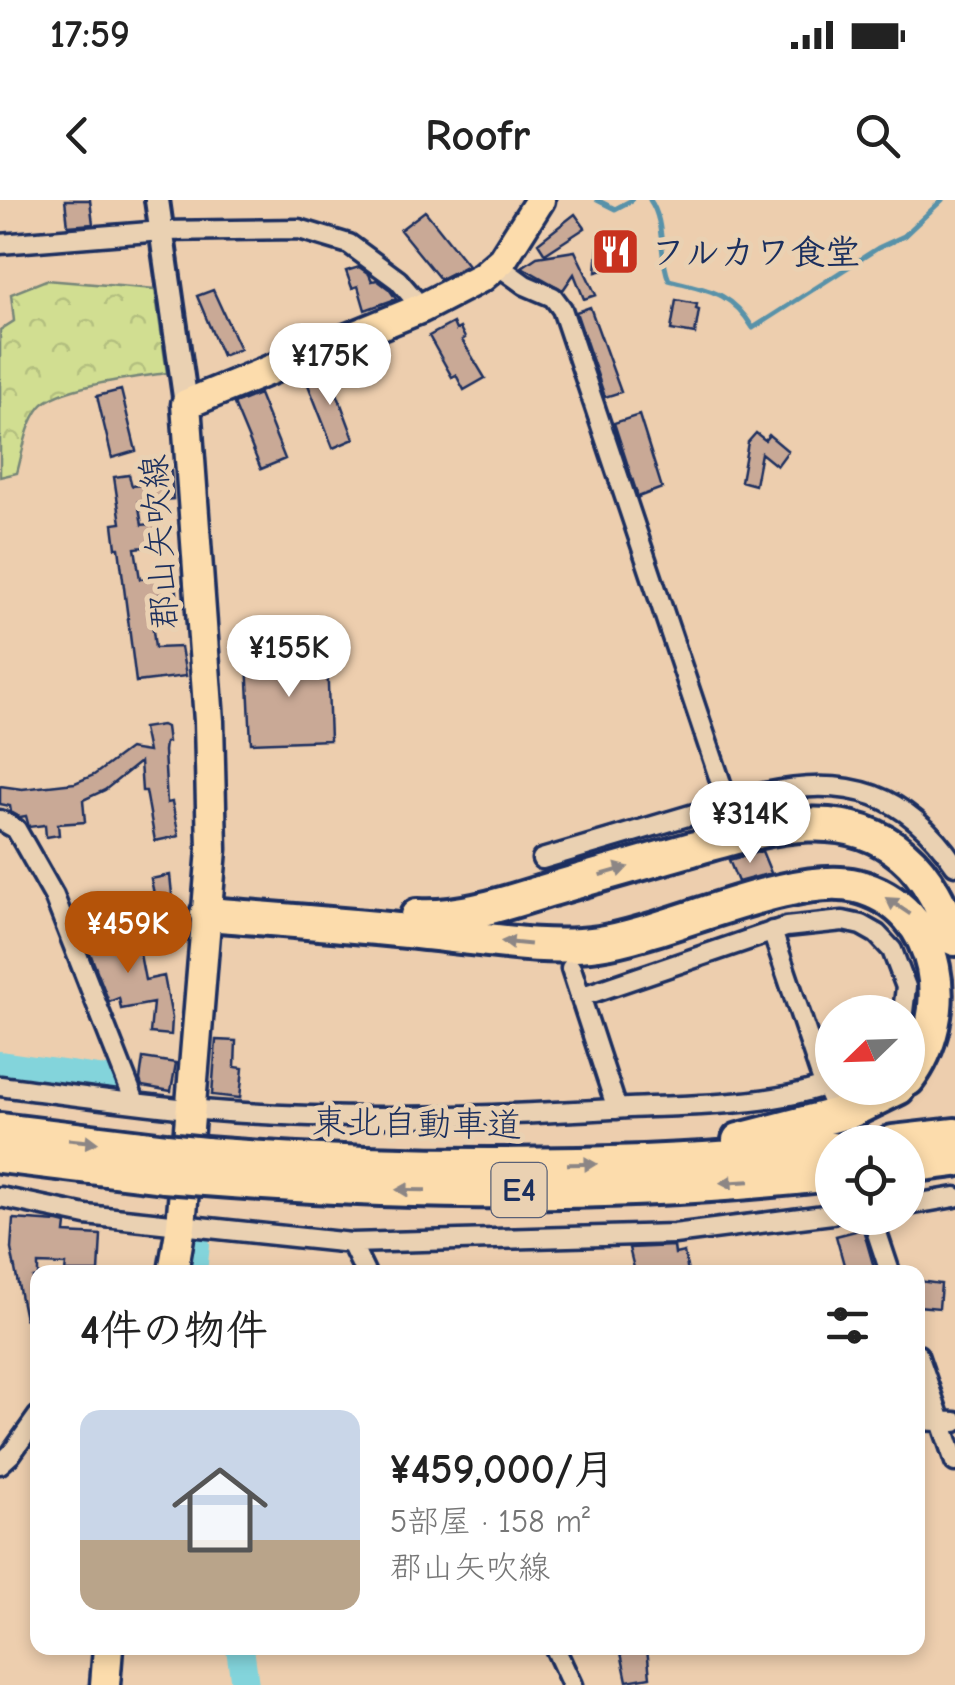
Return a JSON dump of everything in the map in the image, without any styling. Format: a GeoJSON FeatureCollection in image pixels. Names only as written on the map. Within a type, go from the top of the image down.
{"type":"FeatureCollection","features":[{"type":"Feature","properties":{"kind":"highway"},"geometry":{"type":"LineString","coordinates":[[208,907],[423,917],[454,915],[764,830],[824,824],[867,832],[901,852],[922,874],[943,950]]}},
{"type":"Feature","properties":{"kind":"highway"},"geometry":{"type":"LineString","coordinates":[[208,907],[528,944],[598,943],[806,886],[853,886],[897,903],[916,919],[930,936],[945,970],[946,1008],[939,1034],[925,1059]]}},
{"type":"Feature","properties":{"kind":"highway"},"geometry":{"type":"LineString","coordinates":[[658,1162],[867,1105]]}},
{"type":"Feature","properties":{"kind":"highway","name":"東北自動車道"},"geometry":{"type":"LineString","coordinates":[[0,1130],[165,1162]]}},
{"type":"Feature","properties":{"kind":"highway"},"geometry":{"type":"LineString","coordinates":[[925,1138],[955,1135]]}},
{"type":"Feature","properties":{"kind":"highway","name":"東北自動車道"},"geometry":{"type":"LineString","coordinates":[[205,1166],[658,1162],[815,1149]]}},
{"type":"Feature","properties":{"kind":"highway","name":"東北自動車道"},"geometry":{"type":"LineString","coordinates":[[0,1156],[165,1162],[396,1190],[680,1186],[815,1175]]}},
{"type":"Feature","properties":{"kind":"highway"},"geometry":{"type":"LineString","coordinates":[[925,1164],[955,1160]]}},
{"type":"Feature","properties":{"kind":"main road","name":"郡山矢吹線"},"geometry":{"type":"LineString","coordinates":[[170,1265],[181,1226],[212,850],[209,721],[186,404],[422,308],[482,277],[496,264],[540,200]]}},
{"type":"Feature","properties":{"kind":"main road"},"geometry":{"type":"LineString","coordinates":[[105,1685],[107,1655]]}},
{"type":"Feature","properties":{"kind":"street"},"geometry":{"type":"LineString","coordinates":[[158,200],[186,404]]}},
{"type":"Feature","properties":{"kind":"street"},"geometry":{"type":"LineString","coordinates":[[0,244],[162,231],[299,230],[348,244],[398,280],[422,308]]}},
{"type":"Feature","properties":{"kind":"street"},"geometry":{"type":"LineString","coordinates":[[496,264],[524,286],[553,297],[562,310],[728,804]]}},
{"type":"Feature","properties":{"kind":"street"},"geometry":{"type":"LineString","coordinates":[[542,859],[800,786],[847,786],[894,804],[930,831],[955,865]]}},
{"type":"Feature","properties":{"kind":"street"},"geometry":{"type":"LineString","coordinates":[[0,820],[16,828],[54,896],[134,1102]]}},
{"type":"Feature","properties":{"kind":"street"},"geometry":{"type":"LineString","coordinates":[[580,996],[772,932],[826,921],[861,925],[878,934],[903,972],[905,995]]}},
{"type":"Feature","properties":{"kind":"street"},"geometry":{"type":"LineString","coordinates":[[772,932],[815,1058]]}},
{"type":"Feature","properties":{"kind":"street"},"geometry":{"type":"LineString","coordinates":[[903,972],[943,950]]}},
{"type":"Feature","properties":{"kind":"street"},"geometry":{"type":"LineString","coordinates":[[571,968],[617,1109]]}},
{"type":"Feature","properties":{"kind":"street"},"geometry":{"type":"LineString","coordinates":[[0,1086],[190,1109],[392,1117],[617,1109],[753,1098],[815,1087]]}},
{"type":"Feature","properties":{"kind":"street"},"geometry":{"type":"LineString","coordinates":[[0,1197],[86,1214],[351,1242],[674,1234],[815,1216]]}},
{"type":"Feature","properties":{"kind":"street"},"geometry":{"type":"LineString","coordinates":[[925,1202],[955,1198]]}},
{"type":"Feature","properties":{"kind":"street"},"geometry":{"type":"LineString","coordinates":[[878,1235],[888,1265]]}},
{"type":"Feature","properties":{"kind":"street"},"geometry":{"type":"LineString","coordinates":[[351,1242],[362,1265]]}},
{"type":"Feature","properties":{"kind":"street"},"geometry":{"type":"LineString","coordinates":[[925,1371],[947,1422],[955,1462]]}},
{"type":"Feature","properties":{"kind":"street"},"geometry":{"type":"LineString","coordinates":[[0,1464],[30,1427]]}},
{"type":"Feature","properties":{"kind":"street"},"geometry":{"type":"LineString","coordinates":[[558,1655],[572,1685]]}},
{"type":"Feature","properties":{"kind":"green space"},"geometry":{"type":"Polygon","coordinates":[[[46,280],[155,289],[167,373],[99,384],[49,400],[31,422],[17,473],[0,477],[0,330],[14,321],[11,294],[46,280]]]}},
{"type":"Feature","properties":{"kind":"building"},"geometry":{"type":"Polygon","coordinates":[[[65,200],[90,200],[93,224],[68,226],[65,200]]]}},
{"type":"Feature","properties":{"kind":"building"},"geometry":{"type":"Polygon","coordinates":[[[425,211],[468,265],[440,279],[400,230],[425,211]]]}},
{"type":"Feature","properties":{"kind":"building"},"geometry":{"type":"Polygon","coordinates":[[[575,214],[585,228],[545,254],[538,243],[575,214]]]}},
{"type":"Feature","properties":{"kind":"building"},"geometry":{"type":"Polygon","coordinates":[[[619,244],[635,248],[633,271],[596,272],[598,247],[619,244]]]}},
{"type":"Feature","properties":{"kind":"building"},"geometry":{"type":"Polygon","coordinates":[[[575,251],[596,295],[584,299],[574,274],[563,290],[522,267],[537,257],[575,251]]]}},
{"type":"Feature","properties":{"kind":"building"},"geometry":{"type":"Polygon","coordinates":[[[359,267],[396,299],[365,310],[358,286],[352,288],[346,271],[359,267]]]}},
{"type":"Feature","properties":{"kind":"building"},"geometry":{"type":"Polygon","coordinates":[[[213,290],[240,349],[222,356],[197,296],[213,290]]]}},
{"type":"Feature","properties":{"kind":"building"},"geometry":{"type":"Polygon","coordinates":[[[676,300],[697,304],[695,334],[671,330],[676,300]]]}},
{"type":"Feature","properties":{"kind":"building"},"geometry":{"type":"Polygon","coordinates":[[[590,307],[621,392],[605,397],[576,312],[590,307]]]}},
{"type":"Feature","properties":{"kind":"building"},"geometry":{"type":"Polygon","coordinates":[[[453,323],[456,330],[460,328],[465,338],[462,340],[485,378],[464,390],[429,336],[453,323]]]}},
{"type":"Feature","properties":{"kind":"building"},"geometry":{"type":"Polygon","coordinates":[[[328,369],[354,439],[333,448],[305,377],[328,369]]]}},
{"type":"Feature","properties":{"kind":"building"},"geometry":{"type":"Polygon","coordinates":[[[121,390],[136,451],[112,458],[97,396],[121,390]]]}},
{"type":"Feature","properties":{"kind":"building"},"geometry":{"type":"Polygon","coordinates":[[[259,394],[285,459],[261,469],[234,404],[259,394]]]}},
{"type":"Feature","properties":{"kind":"building"},"geometry":{"type":"Polygon","coordinates":[[[639,415],[662,488],[638,497],[614,423],[639,415]]]}},
{"type":"Feature","properties":{"kind":"building"},"geometry":{"type":"Polygon","coordinates":[[[756,433],[765,440],[769,435],[788,451],[777,466],[761,453],[755,485],[741,481],[748,442],[756,433]]]}},
{"type":"Feature","properties":{"kind":"building"},"geometry":{"type":"Polygon","coordinates":[[[171,471],[173,499],[138,502],[142,525],[160,523],[163,545],[135,548],[140,579],[175,574],[177,593],[149,596],[155,648],[181,647],[186,676],[136,682],[113,524],[121,523],[114,477],[129,475],[132,486],[154,483],[153,473],[171,471]]]}},
{"type":"Feature","properties":{"kind":"building"},"geometry":{"type":"Polygon","coordinates":[[[327,658],[330,740],[251,743],[247,661],[327,658]]]}},
{"type":"Feature","properties":{"kind":"building"},"geometry":{"type":"Polygon","coordinates":[[[166,727],[168,742],[164,751],[167,803],[172,802],[179,836],[155,841],[146,791],[142,791],[140,762],[105,790],[83,800],[85,822],[58,824],[59,835],[46,837],[45,825],[29,827],[26,816],[20,817],[11,812],[10,806],[0,804],[0,786],[22,789],[75,783],[94,775],[129,749],[148,752],[143,728],[166,727]]]}},
{"type":"Feature","properties":{"kind":"building"},"geometry":{"type":"Polygon","coordinates":[[[762,851],[771,873],[738,882],[729,860],[762,851]]]}},
{"type":"Feature","properties":{"kind":"building"},"geometry":{"type":"Polygon","coordinates":[[[170,875],[173,904],[156,905],[151,879],[170,875]]]}},
{"type":"Feature","properties":{"kind":"building"},"geometry":{"type":"Polygon","coordinates":[[[87,914],[94,939],[127,932],[131,951],[139,949],[145,980],[164,976],[171,1035],[150,1033],[153,1003],[121,1009],[119,998],[109,1002],[76,917],[87,914]]]}},
{"type":"Feature","properties":{"kind":"building"},"geometry":{"type":"Polygon","coordinates":[[[216,1040],[236,1041],[235,1067],[243,1068],[240,1098],[212,1095],[216,1040]]]}},
{"type":"Feature","properties":{"kind":"building"},"geometry":{"type":"Polygon","coordinates":[[[143,1058],[176,1063],[171,1091],[142,1086],[143,1058]]]}},
{"type":"Feature","properties":{"kind":"building"},"geometry":{"type":"Polygon","coordinates":[[[13,1219],[58,1222],[66,1224],[65,1233],[101,1235],[99,1265],[30,1265],[30,1318],[25,1319],[11,1249],[13,1219]]]}},
{"type":"Feature","properties":{"kind":"building"},"geometry":{"type":"Polygon","coordinates":[[[865,1235],[873,1265],[844,1265],[836,1236],[865,1235]]]}},
{"type":"Feature","properties":{"kind":"building"},"geometry":{"type":"Polygon","coordinates":[[[674,1246],[675,1254],[684,1252],[687,1265],[633,1265],[629,1248],[674,1246]]]}},
{"type":"Feature","properties":{"kind":"building"},"geometry":{"type":"Polygon","coordinates":[[[925,1282],[941,1284],[939,1308],[925,1307],[925,1282]]]}},
{"type":"Feature","properties":{"kind":"building"},"geometry":{"type":"Polygon","coordinates":[[[621,1655],[648,1655],[650,1677],[627,1681],[621,1655]]]}},
{"type":"Feature","properties":{"kind":"waterway"},"geometry":{"type":"LineString","coordinates":[[597,200],[615,209],[632,200]]}},
{"type":"Feature","properties":{"kind":"waterway"},"geometry":{"type":"LineString","coordinates":[[650,200],[658,219],[669,280],[727,299],[753,328],[878,248],[904,236],[942,200]]}},
{"type":"Feature","properties":{"kind":"waterway"},"geometry":{"type":"LineString","coordinates":[[0,1065],[113,1081]]}},
{"type":"Feature","properties":{"kind":"waterway"},"geometry":{"type":"LineString","coordinates":[[194,1265],[196,1244]]}},
{"type":"Feature","properties":{"kind":"waterway"},"geometry":{"type":"LineString","coordinates":[[241,1655],[245,1685]]}},
{"type":"Feature","properties":{"kind":"tunnel"},"geometry":{"type":"LineString","coordinates":[[836,1110],[841,1125]]}},
{"type":"Feature","properties":{"kind":"place","name":"フルカワ食堂"},"geometry":{"type":"Point","coordinates":[616,252]}}]}
